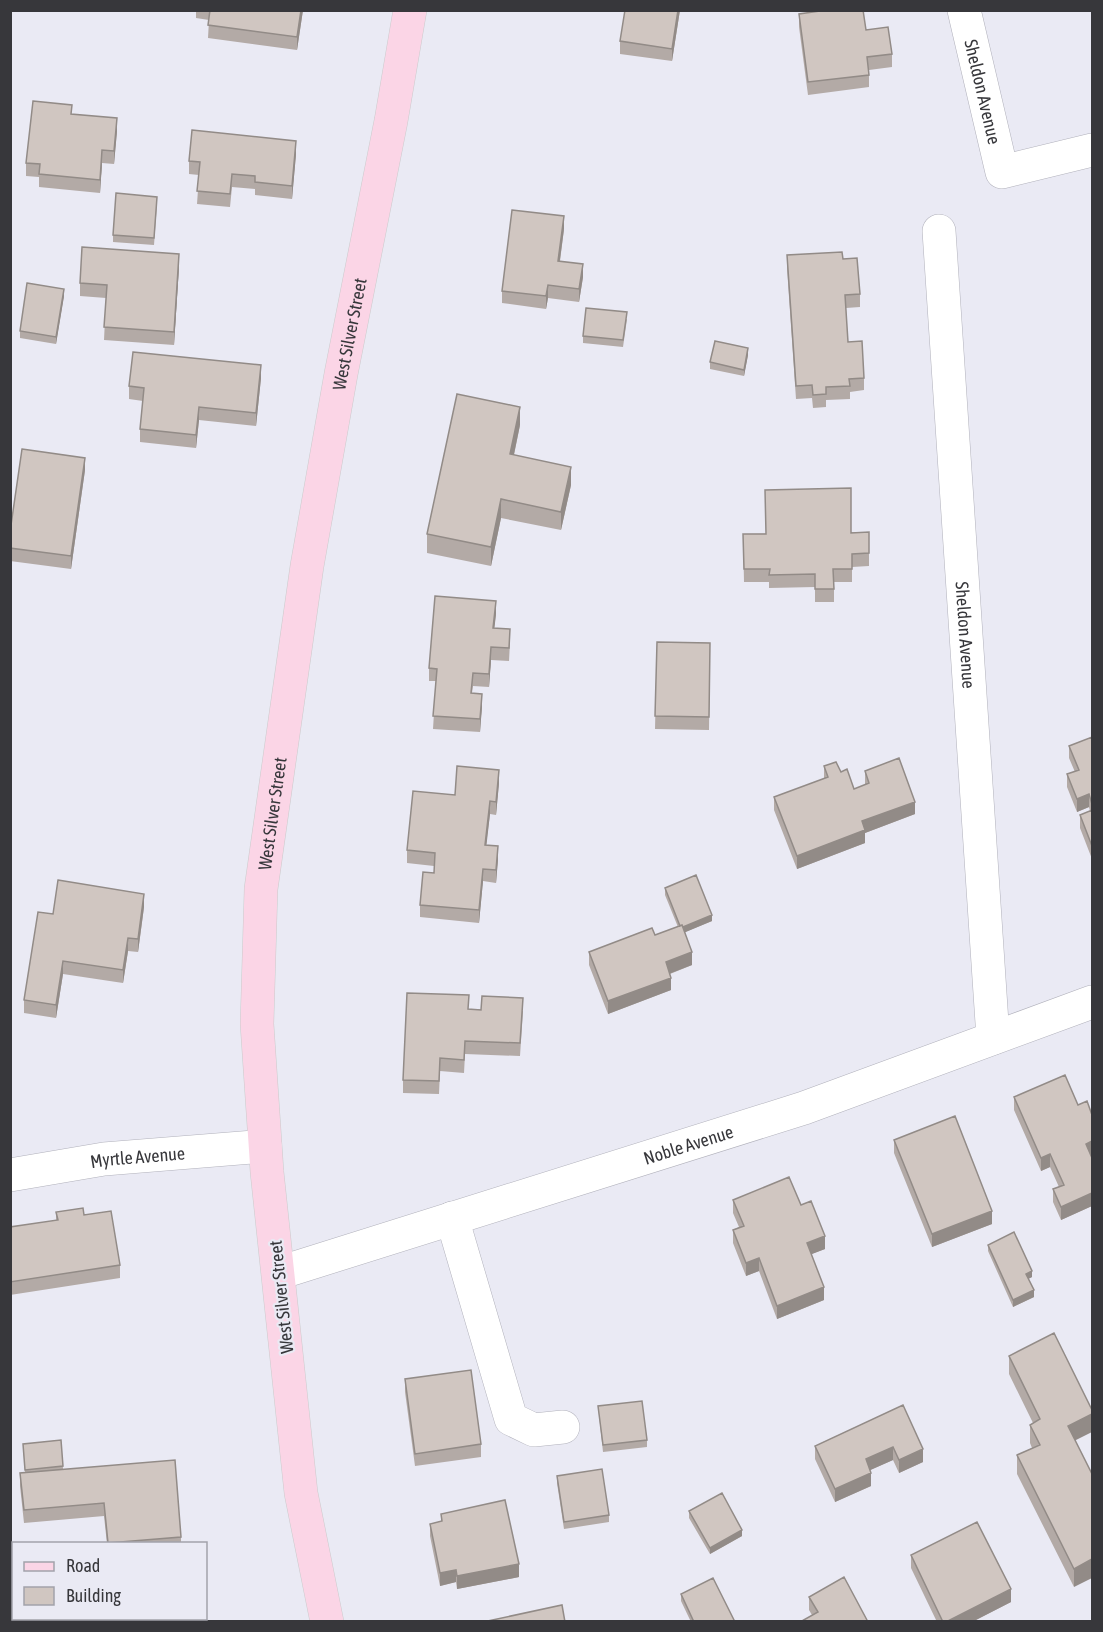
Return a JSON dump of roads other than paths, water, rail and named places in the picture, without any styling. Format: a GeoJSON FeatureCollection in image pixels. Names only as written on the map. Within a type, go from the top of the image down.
{"type":"FeatureCollection","features":[{"type":"Feature","properties":{"kind":"main road","name":"West Silver Street"},"geometry":{"type":"LineString","coordinates":[[327,1622],[302,1493],[265,1146],[257,1024],[261,889],[307,566],[410,10]]}},
{"type":"Feature","properties":{"kind":"street","name":"Sheldon Avenue"},"geometry":{"type":"LineString","coordinates":[[964,10],[1002,172],[1092,150]]}},
{"type":"Feature","properties":{"kind":"street","name":"Sheldon Avenue"},"geometry":{"type":"LineString","coordinates":[[939,231],[993,1038]]}},
{"type":"Feature","properties":{"kind":"street","name":"Noble Avenue"},"geometry":{"type":"LineString","coordinates":[[279,1273],[804,1108],[1092,1002]]}},
{"type":"Feature","properties":{"kind":"street","name":"Myrtle Avenue"},"geometry":{"type":"LineString","coordinates":[[10,1175],[104,1159],[265,1146]]}},
{"type":"Feature","properties":{"kind":"street"},"geometry":{"type":"LineString","coordinates":[[452,1218],[511,1419],[534,1430],[563,1427]]}}]}
